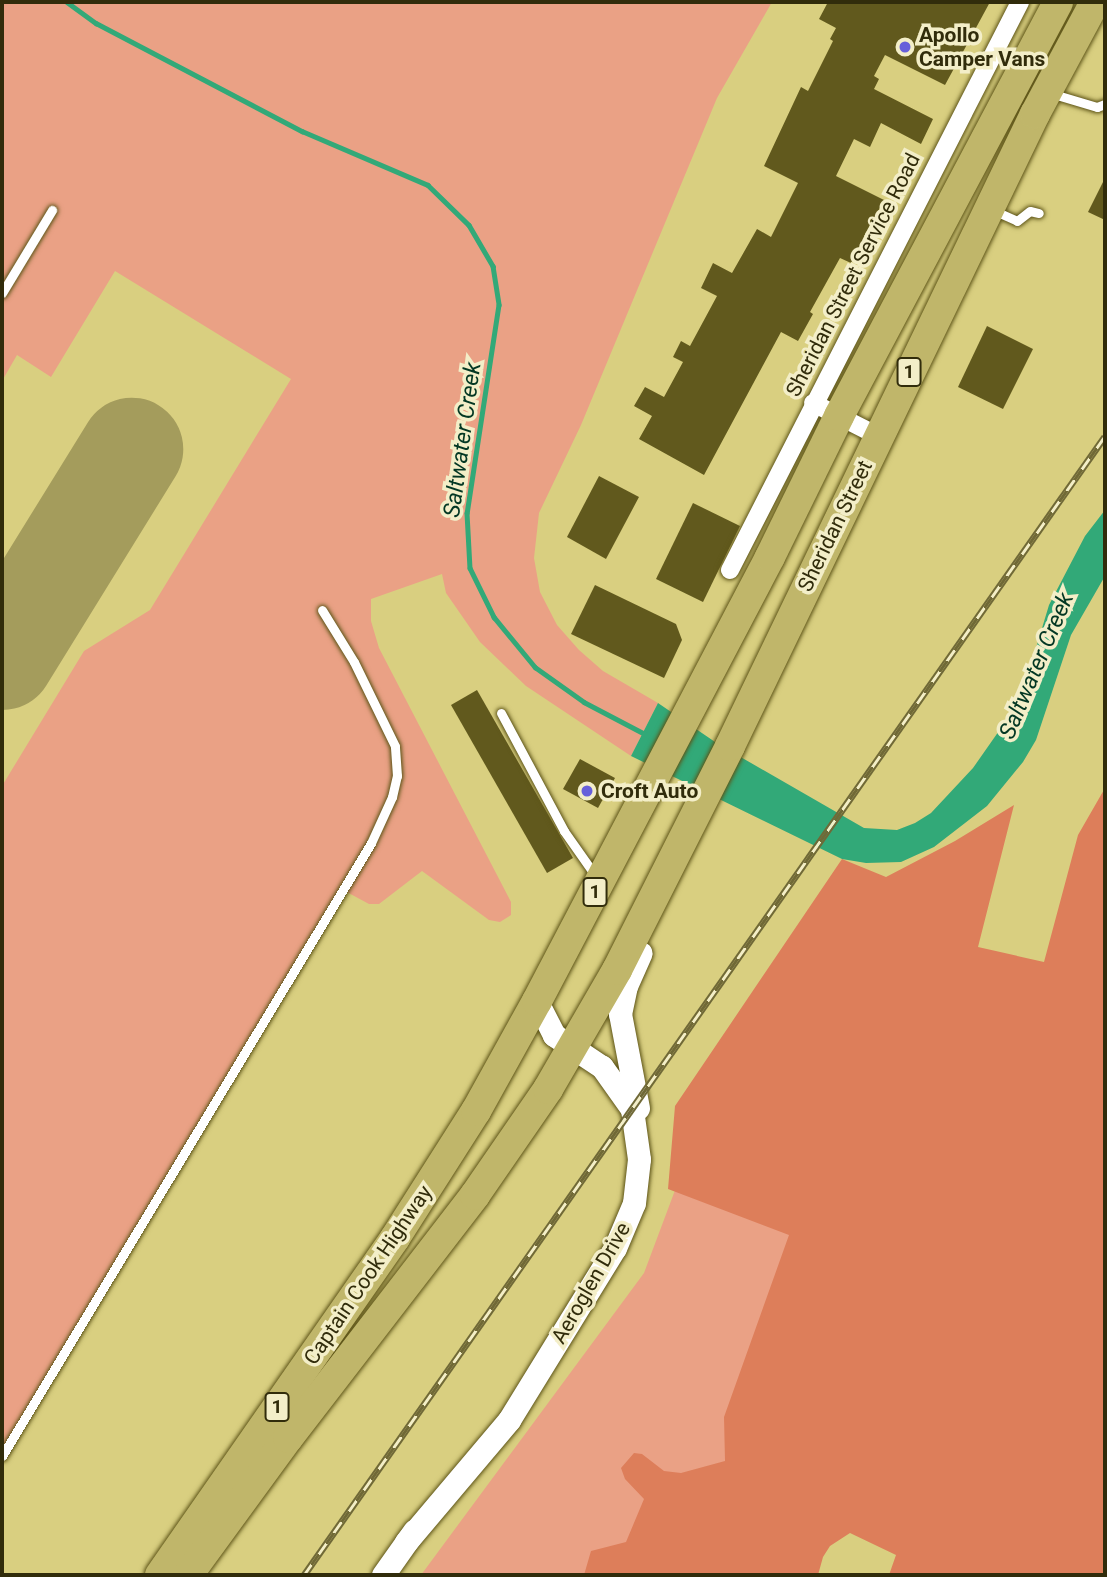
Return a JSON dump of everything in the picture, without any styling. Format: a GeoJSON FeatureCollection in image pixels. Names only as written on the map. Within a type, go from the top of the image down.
{"type":"FeatureCollection","features":[{"type":"Feature","properties":{"kind":"highway","name":"1"},"geometry":{"type":"LineString","coordinates":[[537,1001],[770,558],[826,409],[1058,2]]}},
{"type":"Feature","properties":{"kind":"highway","name":"Sheridan Street"},"geometry":{"type":"LineString","coordinates":[[571,1048],[654,902],[989,208],[1095,2]]}},
{"type":"Feature","properties":{"kind":"highway","name":"Captain Cook Highway"},"geometry":{"type":"LineString","coordinates":[[160,1575],[407,1220],[476,1111],[537,1001]]}},
{"type":"Feature","properties":{"kind":"highway","name":"Captain Cook Highway"},"geometry":{"type":"LineString","coordinates":[[188,1575],[288,1438],[475,1195],[548,1089],[571,1048]]}},
{"type":"Feature","properties":{"kind":"street","name":"Sheridan Street Service Road"},"geometry":{"type":"LineString","coordinates":[[730,569],[826,409],[1020,2]]}},
{"type":"Feature","properties":{"kind":"street"},"geometry":{"type":"LineString","coordinates":[[826,409],[878,436]]}},
{"type":"Feature","properties":{"kind":"street","name":"Aeroglen Drive"},"geometry":{"type":"LineString","coordinates":[[383,1575],[492,1419],[550,1354],[626,1226],[637,1185],[636,1129],[639,1099],[624,1048],[620,1014],[626,986],[639,960],[654,902]]}},
{"type":"Feature","properties":{"kind":"street","name":"Aeroglen Drive"},"geometry":{"type":"LineString","coordinates":[[537,1001],[547,1026],[571,1048],[596,1061],[609,1073],[632,1109],[636,1129]]}},
{"type":"Feature","properties":{"kind":"lane"},"geometry":{"type":"LineString","coordinates":[[1046,93],[1069,97],[1097,107],[1105,104]]}},
{"type":"Feature","properties":{"kind":"lane"},"geometry":{"type":"LineString","coordinates":[[989,208],[1017,221],[1030,211],[1039,213]]}},
{"type":"Feature","properties":{"kind":"lane"},"geometry":{"type":"LineString","coordinates":[[2,293],[52,210]]}},
{"type":"Feature","properties":{"kind":"lane"},"geometry":{"type":"LineString","coordinates":[[2,1456],[363,855],[392,797],[397,776],[395,746],[354,662],[322,610]]}},
{"type":"Feature","properties":{"kind":"lane"},"geometry":{"type":"LineString","coordinates":[[501,713],[564,831],[600,881]]}},
{"type":"Feature","properties":{"kind":"shaded area"},"geometry":{"type":"Polygon","coordinates":[[[2,2],[772,2],[717,98],[581,425],[539,513],[534,558],[540,592],[557,625],[579,650],[603,671],[658,703],[631,756],[526,686],[480,642],[446,593],[442,574],[371,599],[371,621],[379,648],[511,902],[511,915],[500,922],[489,920],[422,871],[379,904],[369,904],[343,890],[2,1456],[2,786],[84,651],[150,610],[291,379],[115,271],[51,377],[17,355],[2,381],[2,2]]]}},
{"type":"Feature","properties":{"kind":"shaded area"},"geometry":{"type":"Polygon","coordinates":[[[1105,788],[1105,1575],[889,1575],[896,1555],[850,1533],[830,1546],[823,1557],[818,1575],[584,1575],[591,1551],[626,1542],[644,1499],[625,1479],[621,1468],[634,1453],[642,1454],[664,1471],[681,1473],[725,1461],[724,1417],[789,1235],[668,1189],[675,1106],[842,859],[886,877],[955,841],[1014,805],[978,947],[1044,962],[1078,835],[1105,788]]]}},
{"type":"Feature","properties":{"kind":"shaded area"},"geometry":{"type":"Polygon","coordinates":[[[680,1177],[844,1225],[767,1575],[421,1575],[644,1273],[680,1177]]]}},
{"type":"Feature","properties":{"kind":"water"},"geometry":{"type":"Polygon","coordinates":[[[1105,510],[1105,576],[1071,635],[1036,740],[1023,762],[987,806],[934,847],[901,862],[866,863],[842,859],[631,756],[658,703],[718,744],[864,828],[897,830],[915,823],[931,813],[973,768],[1020,701],[1049,605],[1085,536],[1105,510]]]}},
{"type":"Feature","properties":{"kind":"building"},"geometry":{"type":"Polygon","coordinates":[[[828,2],[990,2],[945,85],[885,55],[874,76],[879,79],[874,89],[933,119],[921,144],[881,123],[870,147],[854,139],[836,176],[884,200],[851,263],[840,258],[810,312],[813,314],[798,341],[781,332],[704,475],[639,439],[652,416],[634,406],[645,387],[664,397],[683,362],[673,357],[681,341],[690,346],[717,296],[701,288],[713,263],[732,273],[757,229],[771,237],[798,183],[764,166],[801,87],[808,91],[833,41],[830,39],[836,28],[819,19],[828,2]]]}},
{"type":"Feature","properties":{"kind":"building"},"geometry":{"type":"Polygon","coordinates":[[[1105,178],[1105,220],[1088,212],[1105,178]]]}},
{"type":"Feature","properties":{"kind":"building"},"geometry":{"type":"Polygon","coordinates":[[[987,326],[1033,349],[1003,409],[958,387],[987,326]]]}},
{"type":"Feature","properties":{"kind":"building"},"geometry":{"type":"Polygon","coordinates":[[[599,476],[639,497],[606,559],[567,537],[599,476]]]}},
{"type":"Feature","properties":{"kind":"building"},"geometry":{"type":"Polygon","coordinates":[[[693,503],[740,526],[703,602],[656,579],[693,503]]]}},
{"type":"Feature","properties":{"kind":"building"},"geometry":{"type":"Polygon","coordinates":[[[595,585],[676,624],[682,640],[664,678],[571,634],[595,585]]]}},
{"type":"Feature","properties":{"kind":"building"},"geometry":{"type":"Polygon","coordinates":[[[477,690],[573,858],[547,873],[451,705],[477,690]]]}},
{"type":"Feature","properties":{"kind":"building"},"geometry":{"type":"Polygon","coordinates":[[[580,759],[615,778],[598,808],[563,789],[580,759]]]}},
{"type":"Feature","properties":{"kind":"waterway","name":"Saltwater Creek"},"geometry":{"type":"LineString","coordinates":[[67,2],[96,23],[302,131],[428,185],[469,225],[493,266],[499,305],[467,513],[470,568],[494,617],[535,667],[584,702],[645,734]]}},
{"type":"Feature","properties":{"kind":"runway"},"geometry":{"type":"LineString","coordinates":[[2,658],[131,449]]}},
{"type":"Feature","properties":{"kind":"railway"},"geometry":{"type":"LineString","coordinates":[[304,1575],[1105,436]]}},
{"type":"Feature","properties":{"kind":"place","name":"Apollo Camper Vans"},"geometry":{"type":"Point","coordinates":[905,47]}},
{"type":"Feature","properties":{"kind":"place","name":"Croft Auto"},"geometry":{"type":"Point","coordinates":[587,791]}}]}
